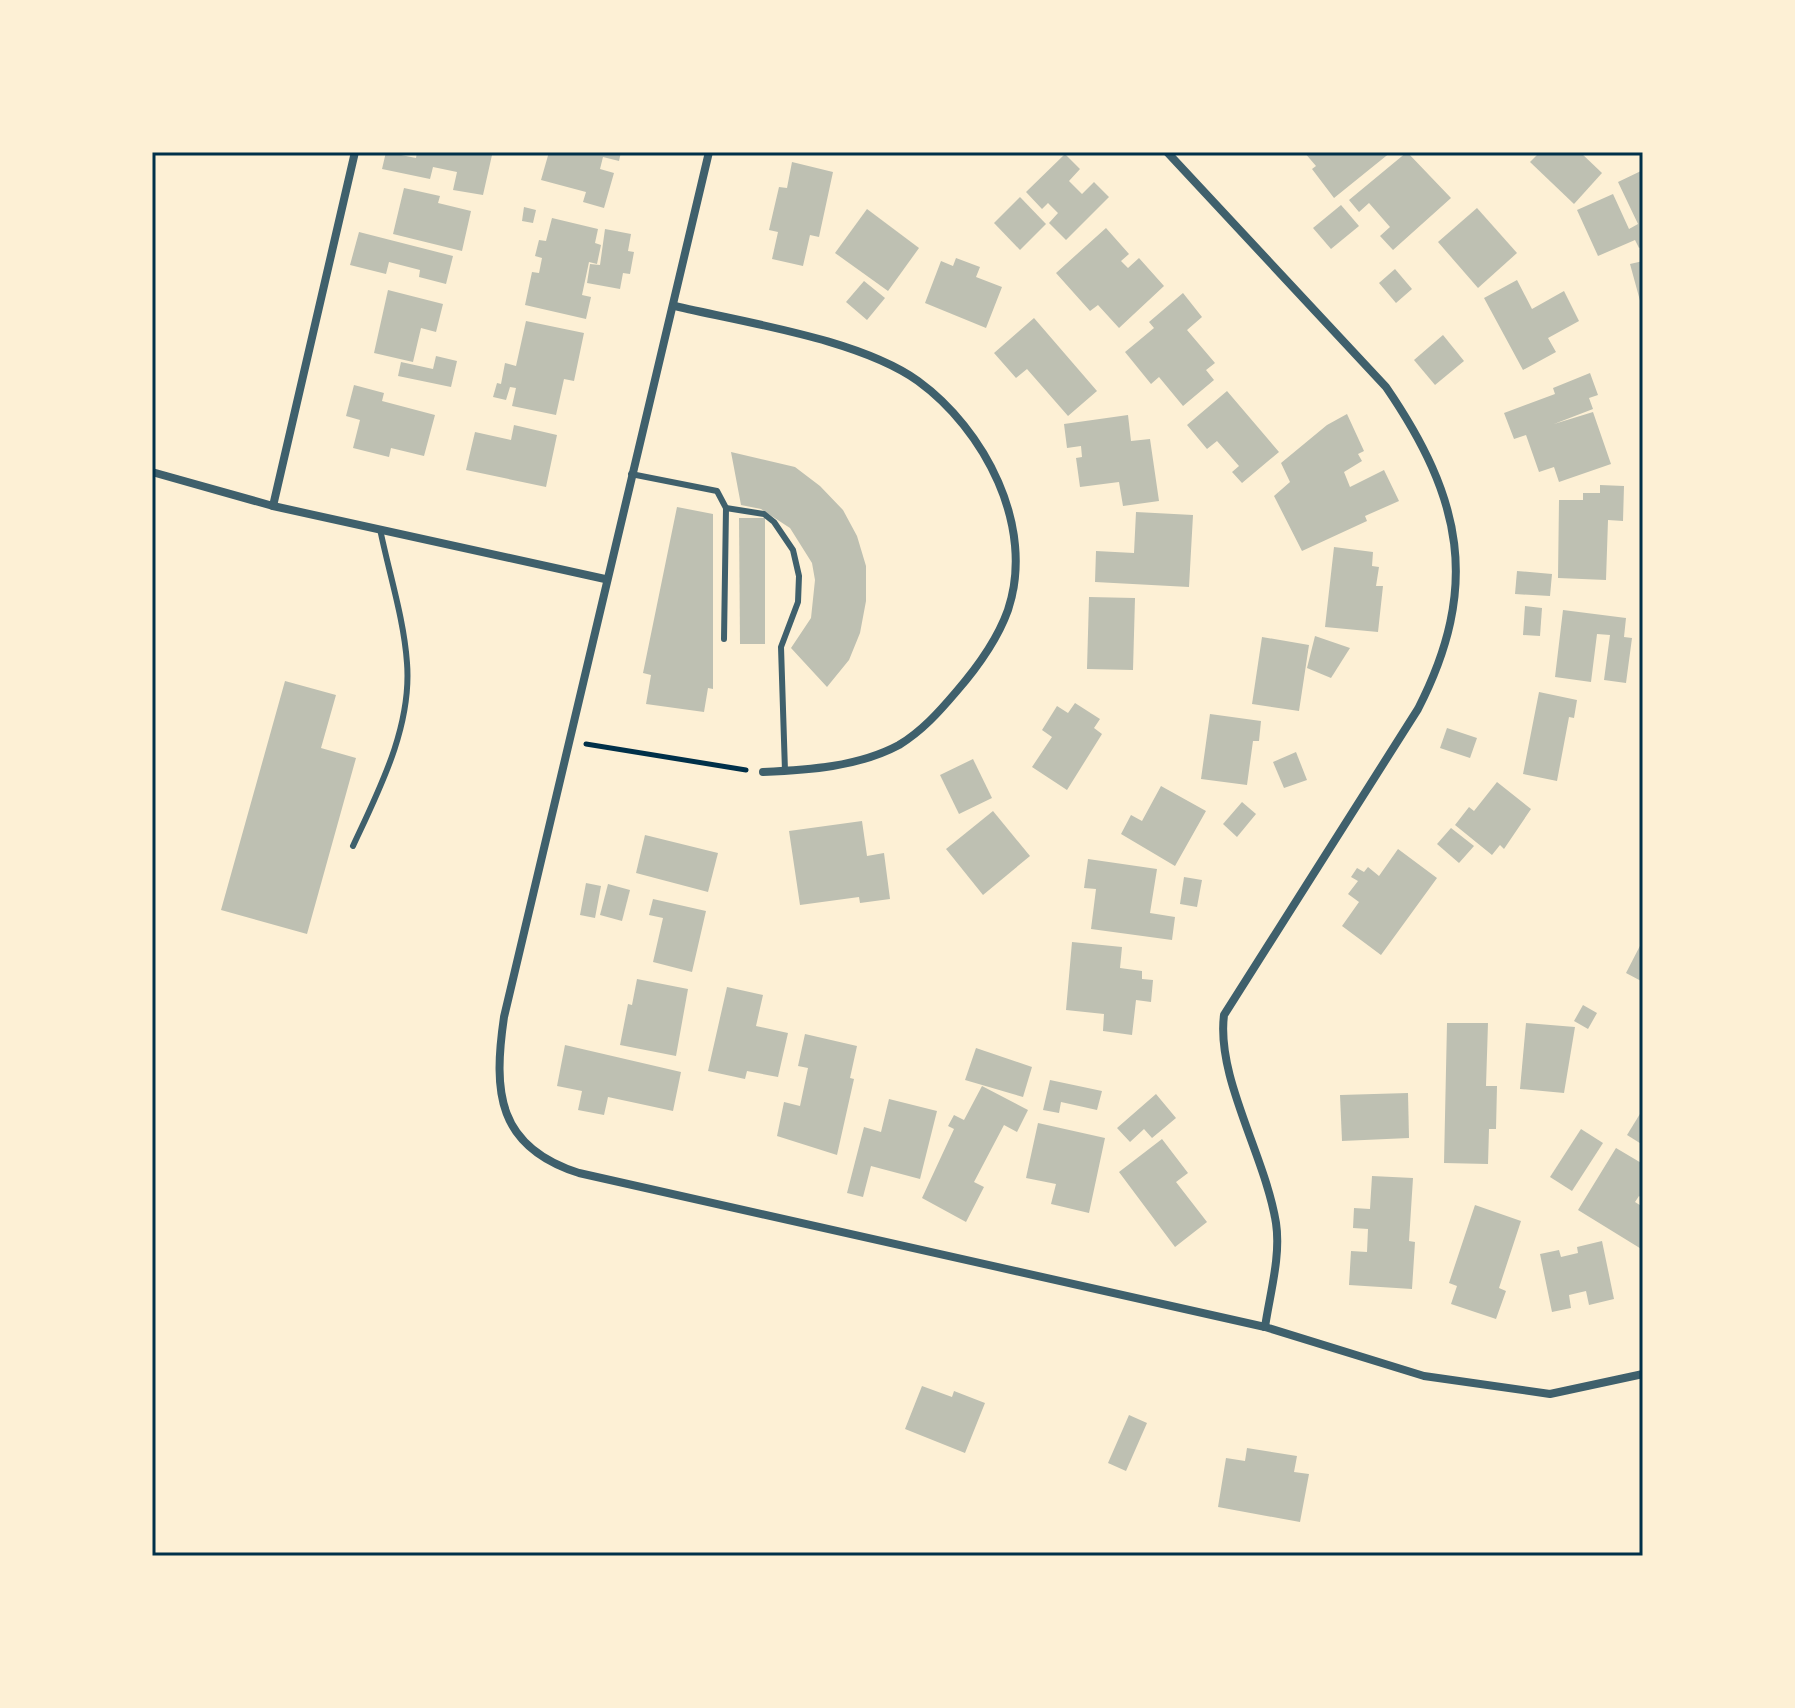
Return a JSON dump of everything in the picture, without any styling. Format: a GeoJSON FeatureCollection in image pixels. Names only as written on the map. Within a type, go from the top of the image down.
{"type":"FeatureCollection","features":[{"type":"Feature","properties":{"kind":"street"},"geometry":{"type":"LineString","coordinates":[[273,506],[355,152]]}},
{"type":"Feature","properties":{"kind":"street"},"geometry":{"type":"LineString","coordinates":[[709,152],[675,306],[605,579],[504,1017],[498,1059],[499,1088],[506,1118],[518,1136],[536,1154],[579,1173],[1265,1327],[1424,1376],[1550,1394],[1643,1374]]}},
{"type":"Feature","properties":{"kind":"street"},"geometry":{"type":"LineString","coordinates":[[1167,152],[1386,387],[1416,430],[1440,481],[1455,544],[1456,587],[1436,674],[1418,709],[1224,1015],[1224,1061],[1256,1147],[1276,1225],[1277,1250],[1265,1327]]}},
{"type":"Feature","properties":{"kind":"street"},"geometry":{"type":"LineString","coordinates":[[675,306],[859,353],[916,380],[962,422],[981,447],[1006,502],[1014,563],[1008,612],[973,672],[933,719],[899,745],[864,759],[763,772]]}},
{"type":"Feature","properties":{"kind":"street"},"geometry":{"type":"LineString","coordinates":[[152,472],[273,506],[605,579]]}},
{"type":"Feature","properties":{"kind":"lane"},"geometry":{"type":"LineString","coordinates":[[631,474],[717,491],[726,508],[724,639]]}},
{"type":"Feature","properties":{"kind":"lane"},"geometry":{"type":"LineString","coordinates":[[726,508],[764,514],[774,522],[793,550],[799,576],[798,602],[781,647],[785,771]]}},
{"type":"Feature","properties":{"kind":"lane"},"geometry":{"type":"LineString","coordinates":[[353,846],[387,771],[406,688],[407,663],[380,529]]}},
{"type":"Feature","properties":{"kind":"path"},"geometry":{"type":"LineString","coordinates":[[567,741],[763,772]]}},
{"type":"Feature","properties":{"kind":"building"},"geometry":{"type":"Polygon","coordinates":[[[386,152],[416,158],[417,152],[492,155],[483,195],[453,190],[457,172],[433,167],[430,179],[382,169],[386,152]]]}},
{"type":"Feature","properties":{"kind":"building"},"geometry":{"type":"Polygon","coordinates":[[[549,152],[621,152],[619,161],[603,157],[600,169],[614,173],[604,208],[583,202],[586,192],[541,180],[549,152]]]}},
{"type":"Feature","properties":{"kind":"building"},"geometry":{"type":"Polygon","coordinates":[[[1304,152],[1391,152],[1334,198],[1312,169],[1316,166],[1304,152]]]}},
{"type":"Feature","properties":{"kind":"building"},"geometry":{"type":"Polygon","coordinates":[[[1407,152],[1451,198],[1393,250],[1380,236],[1390,227],[1369,203],[1359,212],[1349,200],[1407,152]]]}},
{"type":"Feature","properties":{"kind":"building"},"geometry":{"type":"Polygon","coordinates":[[[1540,152],[1580,152],[1602,173],[1574,204],[1530,162],[1540,152]]]}},
{"type":"Feature","properties":{"kind":"building"},"geometry":{"type":"Polygon","coordinates":[[[1065,154],[1080,169],[1069,181],[1082,194],[1094,182],[1109,197],[1066,240],[1049,223],[1058,213],[1048,203],[1042,209],[1026,192],[1065,154]]]}},
{"type":"Feature","properties":{"kind":"building"},"geometry":{"type":"Polygon","coordinates":[[[792,162],[833,172],[819,237],[810,235],[803,266],[772,259],[778,232],[769,230],[779,187],[787,188],[792,162]]]}},
{"type":"Feature","properties":{"kind":"building"},"geometry":{"type":"Polygon","coordinates":[[[1643,170],[1643,246],[1639,248],[1635,240],[1598,256],[1577,210],[1613,194],[1629,229],[1638,224],[1618,182],[1643,170]]]}},
{"type":"Feature","properties":{"kind":"building"},"geometry":{"type":"Polygon","coordinates":[[[404,188],[440,196],[438,203],[471,211],[462,251],[393,234],[404,188]]]}},
{"type":"Feature","properties":{"kind":"building"},"geometry":{"type":"Polygon","coordinates":[[[1020,197],[1046,224],[1020,250],[994,223],[1020,197]]]}},
{"type":"Feature","properties":{"kind":"building"},"geometry":{"type":"Polygon","coordinates":[[[1341,205],[1359,226],[1331,249],[1313,228],[1341,205]]]}},
{"type":"Feature","properties":{"kind":"building"},"geometry":{"type":"Polygon","coordinates":[[[524,207],[536,210],[533,223],[522,221],[524,207]]]}},
{"type":"Feature","properties":{"kind":"building"},"geometry":{"type":"Polygon","coordinates":[[[1477,208],[1517,253],[1478,288],[1438,242],[1477,208]]]}},
{"type":"Feature","properties":{"kind":"building"},"geometry":{"type":"Polygon","coordinates":[[[867,209],[919,248],[888,291],[835,253],[867,209]]]}},
{"type":"Feature","properties":{"kind":"building"},"geometry":{"type":"Polygon","coordinates":[[[552,218],[598,229],[595,243],[601,245],[597,264],[589,262],[582,295],[591,297],[586,319],[525,305],[532,272],[539,273],[542,258],[535,256],[539,240],[546,241],[552,218]]]}},
{"type":"Feature","properties":{"kind":"building"},"geometry":{"type":"Polygon","coordinates":[[[1106,228],[1129,254],[1121,261],[1128,268],[1139,258],[1164,286],[1119,328],[1098,305],[1090,311],[1056,273],[1106,228]]]}},
{"type":"Feature","properties":{"kind":"building"},"geometry":{"type":"Polygon","coordinates":[[[605,229],[631,234],[628,251],[634,252],[630,274],[623,273],[620,289],[587,283],[590,264],[600,265],[605,229]]]}},
{"type":"Feature","properties":{"kind":"building"},"geometry":{"type":"Polygon","coordinates":[[[359,232],[453,256],[446,284],[419,277],[420,270],[389,262],[386,274],[350,265],[359,232]]]}},
{"type":"Feature","properties":{"kind":"building"},"geometry":{"type":"Polygon","coordinates":[[[956,258],[980,267],[976,277],[1002,287],[986,328],[925,303],[941,261],[953,266],[956,258]]]}},
{"type":"Feature","properties":{"kind":"building"},"geometry":{"type":"Polygon","coordinates":[[[1643,261],[1643,308],[1642,308],[1630,264],[1643,261]]]}},
{"type":"Feature","properties":{"kind":"building"},"geometry":{"type":"Polygon","coordinates":[[[1395,269],[1412,289],[1396,303],[1379,283],[1395,269]]]}},
{"type":"Feature","properties":{"kind":"building"},"geometry":{"type":"Polygon","coordinates":[[[1517,280],[1532,309],[1564,291],[1579,321],[1548,338],[1556,352],[1523,370],[1484,298],[1517,280]]]}},
{"type":"Feature","properties":{"kind":"building"},"geometry":{"type":"Polygon","coordinates":[[[864,281],[885,298],[867,320],[846,302],[864,281]]]}},
{"type":"Feature","properties":{"kind":"building"},"geometry":{"type":"Polygon","coordinates":[[[388,290],[443,304],[436,332],[421,328],[413,362],[374,353],[388,290]]]}},
{"type":"Feature","properties":{"kind":"building"},"geometry":{"type":"Polygon","coordinates":[[[1183,293],[1202,317],[1187,330],[1215,363],[1206,370],[1214,380],[1183,406],[1159,377],[1151,384],[1125,352],[1154,328],[1149,322],[1183,293]]]}},
{"type":"Feature","properties":{"kind":"building"},"geometry":{"type":"Polygon","coordinates":[[[1034,318],[1097,391],[1068,416],[1027,369],[1016,378],[994,353],[1034,318]]]}},
{"type":"Feature","properties":{"kind":"building"},"geometry":{"type":"Polygon","coordinates":[[[526,321],[584,333],[574,381],[564,379],[556,415],[512,406],[516,388],[510,387],[506,400],[493,397],[497,383],[501,384],[505,363],[516,366],[526,321]]]}},
{"type":"Feature","properties":{"kind":"building"},"geometry":{"type":"Polygon","coordinates":[[[1443,335],[1464,361],[1435,385],[1414,360],[1443,335]]]}},
{"type":"Feature","properties":{"kind":"building"},"geometry":{"type":"Polygon","coordinates":[[[436,356],[457,361],[451,387],[398,376],[401,362],[433,369],[436,356]]]}},
{"type":"Feature","properties":{"kind":"building"},"geometry":{"type":"Polygon","coordinates":[[[1590,373],[1598,395],[1589,398],[1593,409],[1554,424],[1593,412],[1611,464],[1559,482],[1554,467],[1539,472],[1526,435],[1514,439],[1504,413],[1555,394],[1553,388],[1590,373]]]}},
{"type":"Feature","properties":{"kind":"building"},"geometry":{"type":"Polygon","coordinates":[[[354,385],[384,393],[382,401],[435,415],[424,456],[391,448],[389,457],[353,448],[360,420],[346,416],[354,385]]]}},
{"type":"Feature","properties":{"kind":"building"},"geometry":{"type":"Polygon","coordinates":[[[1227,391],[1279,452],[1242,483],[1232,472],[1239,466],[1217,441],[1207,449],[1187,425],[1227,391]]]}},
{"type":"Feature","properties":{"kind":"building"},"geometry":{"type":"Polygon","coordinates":[[[1347,414],[1364,451],[1358,454],[1362,461],[1344,472],[1350,487],[1384,470],[1399,501],[1365,516],[1367,521],[1302,551],[1274,496],[1290,482],[1281,463],[1327,425],[1347,414]]]}},
{"type":"Feature","properties":{"kind":"building"},"geometry":{"type":"Polygon","coordinates":[[[1128,415],[1131,441],[1150,439],[1159,501],[1123,506],[1119,482],[1080,487],[1076,458],[1082,457],[1081,446],[1067,448],[1064,424],[1128,415]]]}},
{"type":"Feature","properties":{"kind":"building"},"geometry":{"type":"Polygon","coordinates":[[[514,425],[557,435],[546,487],[466,470],[475,432],[511,440],[514,425]]]}},
{"type":"Feature","properties":{"kind":"building"},"geometry":{"type":"Polygon","coordinates":[[[731,452],[795,467],[820,486],[843,510],[857,536],[866,566],[866,601],[860,633],[849,660],[827,687],[791,648],[811,618],[815,580],[812,563],[790,528],[761,509],[741,505],[731,452]]]}},
{"type":"Feature","properties":{"kind":"building"},"geometry":{"type":"Polygon","coordinates":[[[1600,485],[1624,486],[1623,521],[1608,520],[1606,580],[1558,578],[1559,500],[1583,500],[1583,493],[1600,493],[1600,485]]]}},
{"type":"Feature","properties":{"kind":"building"},"geometry":{"type":"Polygon","coordinates":[[[677,507],[713,514],[713,689],[708,688],[704,712],[646,704],[651,675],[643,673],[677,507]]]}},
{"type":"Feature","properties":{"kind":"building"},"geometry":{"type":"Polygon","coordinates":[[[1136,512],[1193,515],[1189,587],[1095,582],[1096,551],[1134,553],[1136,512]]]}},
{"type":"Feature","properties":{"kind":"building"},"geometry":{"type":"Polygon","coordinates":[[[739,518],[765,518],[765,644],[740,644],[739,518]]]}},
{"type":"Feature","properties":{"kind":"building"},"geometry":{"type":"Polygon","coordinates":[[[1334,547],[1373,552],[1372,566],[1379,567],[1376,586],[1383,586],[1378,632],[1325,627],[1334,547]]]}},
{"type":"Feature","properties":{"kind":"building"},"geometry":{"type":"Polygon","coordinates":[[[1517,571],[1552,574],[1550,596],[1515,594],[1517,571]]]}},
{"type":"Feature","properties":{"kind":"building"},"geometry":{"type":"Polygon","coordinates":[[[1089,597],[1135,598],[1133,670],[1087,669],[1089,597]]]}},
{"type":"Feature","properties":{"kind":"building"},"geometry":{"type":"Polygon","coordinates":[[[1525,606],[1542,608],[1540,636],[1523,635],[1525,606]]]}},
{"type":"Feature","properties":{"kind":"building"},"geometry":{"type":"Polygon","coordinates":[[[1563,610],[1626,618],[1624,637],[1632,638],[1626,683],[1604,680],[1610,635],[1597,634],[1591,682],[1555,677],[1563,610]]]}},
{"type":"Feature","properties":{"kind":"building"},"geometry":{"type":"Polygon","coordinates":[[[1315,636],[1350,648],[1331,678],[1307,668],[1315,636]]]}},
{"type":"Feature","properties":{"kind":"building"},"geometry":{"type":"Polygon","coordinates":[[[1262,637],[1309,645],[1299,711],[1252,704],[1262,637]]]}},
{"type":"Feature","properties":{"kind":"building"},"geometry":{"type":"Polygon","coordinates":[[[285,681],[336,695],[321,748],[356,758],[307,934],[221,910],[285,681]]]}},
{"type":"Feature","properties":{"kind":"building"},"geometry":{"type":"Polygon","coordinates":[[[1539,692],[1577,700],[1574,718],[1569,717],[1557,781],[1523,774],[1539,692]]]}},
{"type":"Feature","properties":{"kind":"building"},"geometry":{"type":"Polygon","coordinates":[[[1075,703],[1100,719],[1094,728],[1102,734],[1067,790],[1032,767],[1052,737],[1042,730],[1057,706],[1068,713],[1075,703]]]}},
{"type":"Feature","properties":{"kind":"building"},"geometry":{"type":"Polygon","coordinates":[[[1210,714],[1261,721],[1259,741],[1253,741],[1247,785],[1201,779],[1210,714]]]}},
{"type":"Feature","properties":{"kind":"building"},"geometry":{"type":"Polygon","coordinates":[[[1447,728],[1477,738],[1470,758],[1440,748],[1447,728]]]}},
{"type":"Feature","properties":{"kind":"building"},"geometry":{"type":"Polygon","coordinates":[[[1296,752],[1307,780],[1284,788],[1273,762],[1296,752]]]}},
{"type":"Feature","properties":{"kind":"building"},"geometry":{"type":"Polygon","coordinates":[[[973,759],[992,798],[959,814],[940,775],[973,759]]]}},
{"type":"Feature","properties":{"kind":"building"},"geometry":{"type":"Polygon","coordinates":[[[1497,782],[1531,809],[1504,849],[1500,845],[1492,855],[1455,825],[1469,807],[1474,811],[1497,782]]]}},
{"type":"Feature","properties":{"kind":"building"},"geometry":{"type":"Polygon","coordinates":[[[1161,786],[1206,811],[1175,866],[1121,834],[1131,815],[1142,821],[1161,786]]]}},
{"type":"Feature","properties":{"kind":"building"},"geometry":{"type":"Polygon","coordinates":[[[1242,802],[1256,814],[1237,837],[1223,824],[1242,802]]]}},
{"type":"Feature","properties":{"kind":"building"},"geometry":{"type":"Polygon","coordinates":[[[993,811],[1030,856],[983,895],[946,849],[993,811]]]}},
{"type":"Feature","properties":{"kind":"building"},"geometry":{"type":"Polygon","coordinates":[[[862,821],[867,856],[884,853],[890,899],[860,903],[859,897],[800,905],[789,831],[862,821]]]}},
{"type":"Feature","properties":{"kind":"building"},"geometry":{"type":"Polygon","coordinates":[[[1451,828],[1474,846],[1459,863],[1437,844],[1451,828]]]}},
{"type":"Feature","properties":{"kind":"building"},"geometry":{"type":"Polygon","coordinates":[[[645,835],[718,853],[708,892],[636,873],[645,835]]]}},
{"type":"Feature","properties":{"kind":"building"},"geometry":{"type":"Polygon","coordinates":[[[1398,849],[1437,878],[1381,955],[1342,926],[1359,902],[1348,894],[1358,881],[1351,877],[1357,868],[1364,872],[1368,867],[1379,876],[1398,849]]]}},
{"type":"Feature","properties":{"kind":"building"},"geometry":{"type":"Polygon","coordinates":[[[1088,859],[1157,869],[1150,913],[1175,917],[1172,940],[1091,929],[1096,889],[1084,888],[1088,859]]]}},
{"type":"Feature","properties":{"kind":"building"},"geometry":{"type":"Polygon","coordinates":[[[1184,877],[1202,880],[1197,907],[1180,904],[1184,877]]]}},
{"type":"Feature","properties":{"kind":"building"},"geometry":{"type":"Polygon","coordinates":[[[586,883],[601,886],[595,918],[580,915],[586,883]]]}},
{"type":"Feature","properties":{"kind":"building"},"geometry":{"type":"Polygon","coordinates":[[[608,884],[630,890],[622,921],[600,915],[608,884]]]}},
{"type":"Feature","properties":{"kind":"building"},"geometry":{"type":"Polygon","coordinates":[[[653,899],[706,911],[692,972],[653,962],[663,918],[649,915],[653,899]]]}},
{"type":"Feature","properties":{"kind":"building"},"geometry":{"type":"Polygon","coordinates":[[[1643,940],[1643,982],[1626,973],[1643,940]]]}},
{"type":"Feature","properties":{"kind":"building"},"geometry":{"type":"Polygon","coordinates":[[[1072,942],[1122,947],[1120,968],[1142,971],[1142,979],[1153,980],[1151,1002],[1136,1000],[1132,1035],[1103,1031],[1104,1014],[1066,1010],[1072,942]]]}},
{"type":"Feature","properties":{"kind":"building"},"geometry":{"type":"Polygon","coordinates":[[[637,979],[688,989],[676,1056],[620,1045],[628,1004],[632,1005],[637,979]]]}},
{"type":"Feature","properties":{"kind":"building"},"geometry":{"type":"Polygon","coordinates":[[[727,987],[763,995],[756,1026],[788,1033],[778,1077],[747,1071],[745,1079],[708,1071],[727,987]]]}},
{"type":"Feature","properties":{"kind":"building"},"geometry":{"type":"Polygon","coordinates":[[[1583,1005],[1597,1013],[1588,1029],[1574,1021],[1583,1005]]]}},
{"type":"Feature","properties":{"kind":"building"},"geometry":{"type":"Polygon","coordinates":[[[1447,1023],[1488,1023],[1486,1086],[1497,1086],[1496,1129],[1489,1129],[1488,1164],[1444,1163],[1447,1023]]]}},
{"type":"Feature","properties":{"kind":"building"},"geometry":{"type":"Polygon","coordinates":[[[1526,1023],[1575,1027],[1564,1093],[1520,1089],[1526,1023]]]}},
{"type":"Feature","properties":{"kind":"building"},"geometry":{"type":"Polygon","coordinates":[[[805,1034],[857,1046],[850,1078],[854,1079],[837,1155],[777,1136],[784,1102],[800,1106],[808,1068],[798,1066],[805,1034]]]}},
{"type":"Feature","properties":{"kind":"building"},"geometry":{"type":"Polygon","coordinates":[[[565,1045],[681,1072],[673,1111],[608,1097],[604,1115],[578,1110],[582,1091],[557,1086],[565,1045]]]}},
{"type":"Feature","properties":{"kind":"building"},"geometry":{"type":"Polygon","coordinates":[[[976,1048],[1032,1067],[1023,1097],[965,1080],[976,1048]]]}},
{"type":"Feature","properties":{"kind":"building"},"geometry":{"type":"Polygon","coordinates":[[[1050,1080],[1102,1091],[1097,1110],[1061,1102],[1059,1113],[1043,1110],[1050,1080]]]}},
{"type":"Feature","properties":{"kind":"building"},"geometry":{"type":"Polygon","coordinates":[[[982,1086],[1028,1110],[1017,1132],[1004,1125],[974,1182],[984,1187],[966,1222],[922,1198],[954,1129],[948,1126],[954,1115],[964,1120],[982,1086]]]}},
{"type":"Feature","properties":{"kind":"building"},"geometry":{"type":"Polygon","coordinates":[[[1408,1093],[1409,1138],[1342,1141],[1340,1095],[1408,1093]]]}},
{"type":"Feature","properties":{"kind":"building"},"geometry":{"type":"Polygon","coordinates":[[[1156,1094],[1176,1118],[1152,1138],[1144,1129],[1130,1142],[1117,1128],[1156,1094]]]}},
{"type":"Feature","properties":{"kind":"building"},"geometry":{"type":"Polygon","coordinates":[[[889,1099],[937,1111],[920,1179],[871,1166],[863,1197],[847,1193],[864,1127],[881,1132],[889,1099]]]}},
{"type":"Feature","properties":{"kind":"building"},"geometry":{"type":"Polygon","coordinates":[[[1643,1109],[1643,1145],[1627,1135],[1643,1109]]]}},
{"type":"Feature","properties":{"kind":"building"},"geometry":{"type":"Polygon","coordinates":[[[1038,1123],[1105,1138],[1089,1213],[1051,1204],[1056,1184],[1026,1178],[1038,1123]]]}},
{"type":"Feature","properties":{"kind":"building"},"geometry":{"type":"Polygon","coordinates":[[[1581,1129],[1603,1143],[1572,1191],[1550,1177],[1581,1129]]]}},
{"type":"Feature","properties":{"kind":"building"},"geometry":{"type":"Polygon","coordinates":[[[1162,1139],[1188,1173],[1176,1182],[1207,1222],[1175,1247],[1119,1172],[1162,1139]]]}},
{"type":"Feature","properties":{"kind":"building"},"geometry":{"type":"Polygon","coordinates":[[[1616,1148],[1643,1164],[1643,1199],[1639,1196],[1635,1202],[1643,1207],[1643,1250],[1578,1210],[1616,1148]]]}},
{"type":"Feature","properties":{"kind":"building"},"geometry":{"type":"Polygon","coordinates":[[[1372,1176],[1413,1178],[1409,1241],[1415,1242],[1412,1289],[1349,1285],[1351,1251],[1367,1252],[1368,1229],[1353,1228],[1354,1208],[1370,1209],[1372,1176]]]}},
{"type":"Feature","properties":{"kind":"building"},"geometry":{"type":"Polygon","coordinates":[[[1475,1205],[1521,1221],[1499,1288],[1506,1291],[1496,1319],[1451,1304],[1457,1286],[1449,1283],[1475,1205]]]}},
{"type":"Feature","properties":{"kind":"building"},"geometry":{"type":"Polygon","coordinates":[[[1602,1241],[1614,1299],[1589,1305],[1586,1291],[1569,1295],[1571,1308],[1552,1312],[1540,1254],[1559,1250],[1561,1257],[1578,1253],[1577,1247],[1602,1241]]]}},
{"type":"Feature","properties":{"kind":"building"},"geometry":{"type":"Polygon","coordinates":[[[922,1386],[952,1397],[954,1391],[985,1403],[965,1453],[905,1429],[922,1386]]]}},
{"type":"Feature","properties":{"kind":"building"},"geometry":{"type":"Polygon","coordinates":[[[1129,1415],[1147,1423],[1126,1471],[1108,1463],[1129,1415]]]}},
{"type":"Feature","properties":{"kind":"building"},"geometry":{"type":"Polygon","coordinates":[[[1247,1448],[1297,1456],[1294,1472],[1309,1474],[1300,1522],[1218,1507],[1226,1458],[1245,1461],[1247,1448]]]}}]}
